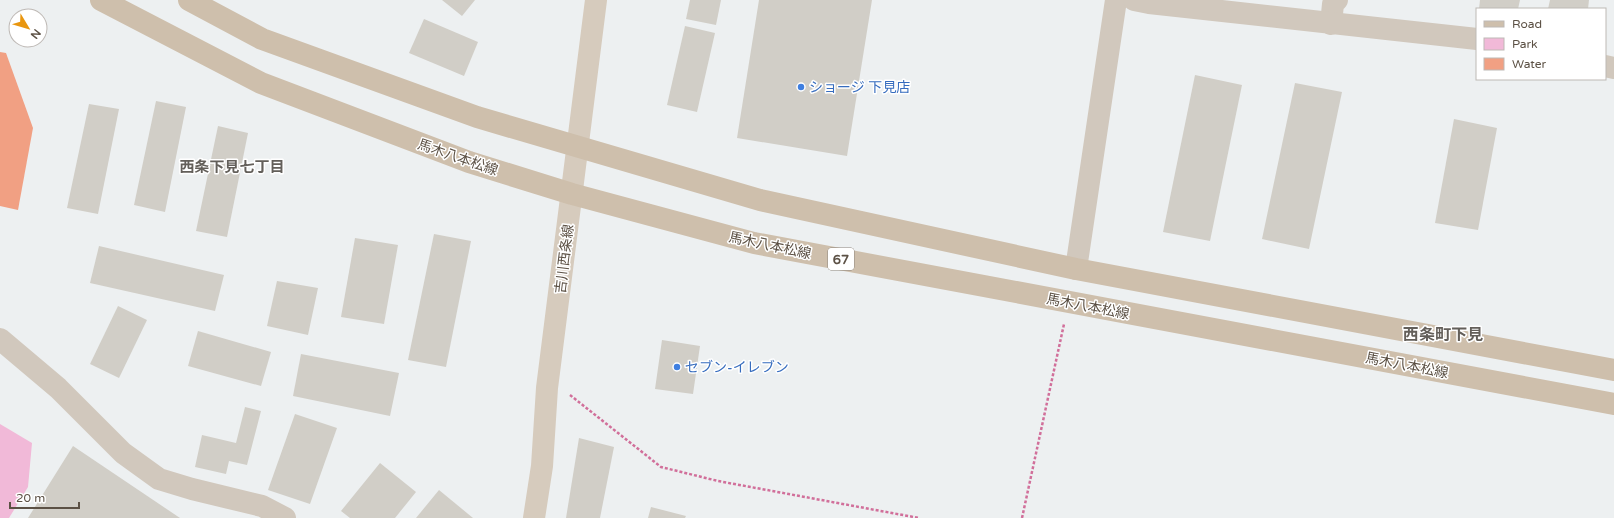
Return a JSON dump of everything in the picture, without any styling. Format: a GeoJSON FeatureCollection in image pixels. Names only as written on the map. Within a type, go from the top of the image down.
{"type":"FeatureCollection","features":[{"type":"Feature","properties":{"kind":"main road","name":"馬木八本松線"},"geometry":{"type":"LineString","coordinates":[[101,0],[261,83],[469,162],[572,194],[754,243],[1614,404]]}},
{"type":"Feature","properties":{"kind":"main road"},"geometry":{"type":"LineString","coordinates":[[189,0],[262,39],[477,117],[760,200],[1076,269],[1614,370]]}},
{"type":"Feature","properties":{"kind":"main road","name":"吉川西条線"},"geometry":{"type":"LineString","coordinates":[[534,518],[542,466],[547,388],[596,0]]}},
{"type":"Feature","properties":{"kind":"street"},"geometry":{"type":"LineString","coordinates":[[1076,269],[1116,0]]}},
{"type":"Feature","properties":{"kind":"street"},"geometry":{"type":"LineString","coordinates":[[1134,0],[1149,3],[1476,40]]}},
{"type":"Feature","properties":{"kind":"street"},"geometry":{"type":"LineString","coordinates":[[1331,24],[1333,4],[1337,0]]}},
{"type":"Feature","properties":{"kind":"street"},"geometry":{"type":"LineString","coordinates":[[0,339],[58,388],[123,453],[159,479],[192,489],[262,506],[285,518]]}},
{"type":"Feature","properties":{"kind":"path"},"geometry":{"type":"LineString","coordinates":[[1022,518],[1069,302]]}},
{"type":"Feature","properties":{"kind":"path"},"geometry":{"type":"LineString","coordinates":[[547,388],[572,396],[661,467],[718,481],[919,518]]}},
{"type":"Feature","properties":{"kind":"green space"},"geometry":{"type":"Polygon","coordinates":[[[0,424],[32,443],[28,487],[9,518],[0,518],[0,424]]]}},
{"type":"Feature","properties":{"kind":"water"},"geometry":{"type":"Polygon","coordinates":[[[0,52],[6,53],[33,128],[18,210],[0,206],[0,52]]]}},
{"type":"Feature","properties":{"kind":"building"},"geometry":{"type":"Polygon","coordinates":[[[442,0],[475,0],[462,16],[442,0]]]}},
{"type":"Feature","properties":{"kind":"building"},"geometry":{"type":"Polygon","coordinates":[[[690,0],[721,0],[716,25],[686,19],[690,0]]]}},
{"type":"Feature","properties":{"kind":"building"},"geometry":{"type":"Polygon","coordinates":[[[759,0],[872,0],[847,156],[737,138],[759,0]]]}},
{"type":"Feature","properties":{"kind":"building"},"geometry":{"type":"Polygon","coordinates":[[[1480,0],[1520,0],[1518,8],[1479,8],[1480,0]]]}},
{"type":"Feature","properties":{"kind":"building"},"geometry":{"type":"Polygon","coordinates":[[[1550,0],[1589,0],[1588,8],[1548,8],[1550,0]]]}},
{"type":"Feature","properties":{"kind":"building"},"geometry":{"type":"Polygon","coordinates":[[[424,19],[478,42],[464,76],[409,53],[424,19]]]}},
{"type":"Feature","properties":{"kind":"building"},"geometry":{"type":"Polygon","coordinates":[[[685,26],[715,33],[697,112],[667,105],[685,26]]]}},
{"type":"Feature","properties":{"kind":"building"},"geometry":{"type":"Polygon","coordinates":[[[1195,75],[1242,85],[1210,241],[1163,232],[1195,75]]]}},
{"type":"Feature","properties":{"kind":"building"},"geometry":{"type":"Polygon","coordinates":[[[1295,83],[1342,92],[1309,249],[1262,239],[1295,83]]]}},
{"type":"Feature","properties":{"kind":"building"},"geometry":{"type":"Polygon","coordinates":[[[156,101],[186,107],[165,212],[134,205],[156,101]]]}},
{"type":"Feature","properties":{"kind":"building"},"geometry":{"type":"Polygon","coordinates":[[[89,104],[119,109],[98,214],[67,208],[89,104]]]}},
{"type":"Feature","properties":{"kind":"building"},"geometry":{"type":"Polygon","coordinates":[[[1454,119],[1497,128],[1478,230],[1435,223],[1454,119]]]}},
{"type":"Feature","properties":{"kind":"building"},"geometry":{"type":"Polygon","coordinates":[[[218,126],[248,133],[227,237],[196,231],[218,126]]]}},
{"type":"Feature","properties":{"kind":"building"},"geometry":{"type":"Polygon","coordinates":[[[434,234],[471,241],[446,367],[408,360],[434,234]]]}},
{"type":"Feature","properties":{"kind":"building"},"geometry":{"type":"Polygon","coordinates":[[[355,238],[398,245],[384,324],[341,317],[355,238]]]}},
{"type":"Feature","properties":{"kind":"building"},"geometry":{"type":"Polygon","coordinates":[[[99,246],[224,275],[215,311],[90,283],[99,246]]]}},
{"type":"Feature","properties":{"kind":"building"},"geometry":{"type":"Polygon","coordinates":[[[277,281],[318,288],[308,335],[267,326],[277,281]]]}},
{"type":"Feature","properties":{"kind":"building"},"geometry":{"type":"Polygon","coordinates":[[[118,306],[147,320],[119,378],[90,364],[118,306]]]}},
{"type":"Feature","properties":{"kind":"building"},"geometry":{"type":"Polygon","coordinates":[[[198,331],[271,352],[261,386],[188,366],[198,331]]]}},
{"type":"Feature","properties":{"kind":"building","name":"セブン-イレブン"},"geometry":{"type":"Polygon","coordinates":[[[662,340],[700,346],[693,394],[655,389],[662,340]]]}},
{"type":"Feature","properties":{"kind":"building"},"geometry":{"type":"Polygon","coordinates":[[[301,354],[399,373],[390,416],[293,396],[301,354]]]}},
{"type":"Feature","properties":{"kind":"building"},"geometry":{"type":"Polygon","coordinates":[[[245,407],[261,411],[247,465],[229,461],[226,474],[195,467],[202,435],[236,443],[245,407]]]}},
{"type":"Feature","properties":{"kind":"building"},"geometry":{"type":"Polygon","coordinates":[[[295,414],[337,428],[310,504],[268,490],[295,414]]]}},
{"type":"Feature","properties":{"kind":"building"},"geometry":{"type":"Polygon","coordinates":[[[579,438],[614,447],[600,518],[566,518],[579,438]]]}},
{"type":"Feature","properties":{"kind":"building"},"geometry":{"type":"Polygon","coordinates":[[[73,446],[180,518],[28,518],[73,446]]]}},
{"type":"Feature","properties":{"kind":"building"},"geometry":{"type":"Polygon","coordinates":[[[380,463],[416,492],[395,518],[350,518],[341,511],[380,463]]]}},
{"type":"Feature","properties":{"kind":"building"},"geometry":{"type":"Polygon","coordinates":[[[439,490],[473,518],[416,518],[439,490]]]}},
{"type":"Feature","properties":{"kind":"building"},"geometry":{"type":"Polygon","coordinates":[[[651,507],[686,516],[685,518],[648,518],[651,507]]]}},
{"type":"Feature","properties":{"kind":"place","name":"ショージ 下見店"},"geometry":{"type":"Point","coordinates":[801,87]}},
{"type":"Feature","properties":{"kind":"place","name":"セブン-イレブン"},"geometry":{"type":"Point","coordinates":[677,367]}},
{"type":"Feature","properties":{"kind":"district","name":"西条下見七丁目"},"geometry":{"type":"Point","coordinates":[232,167]}},
{"type":"Feature","properties":{"kind":"district","name":"西条町下見"},"geometry":{"type":"Point","coordinates":[1443,334]}}]}
